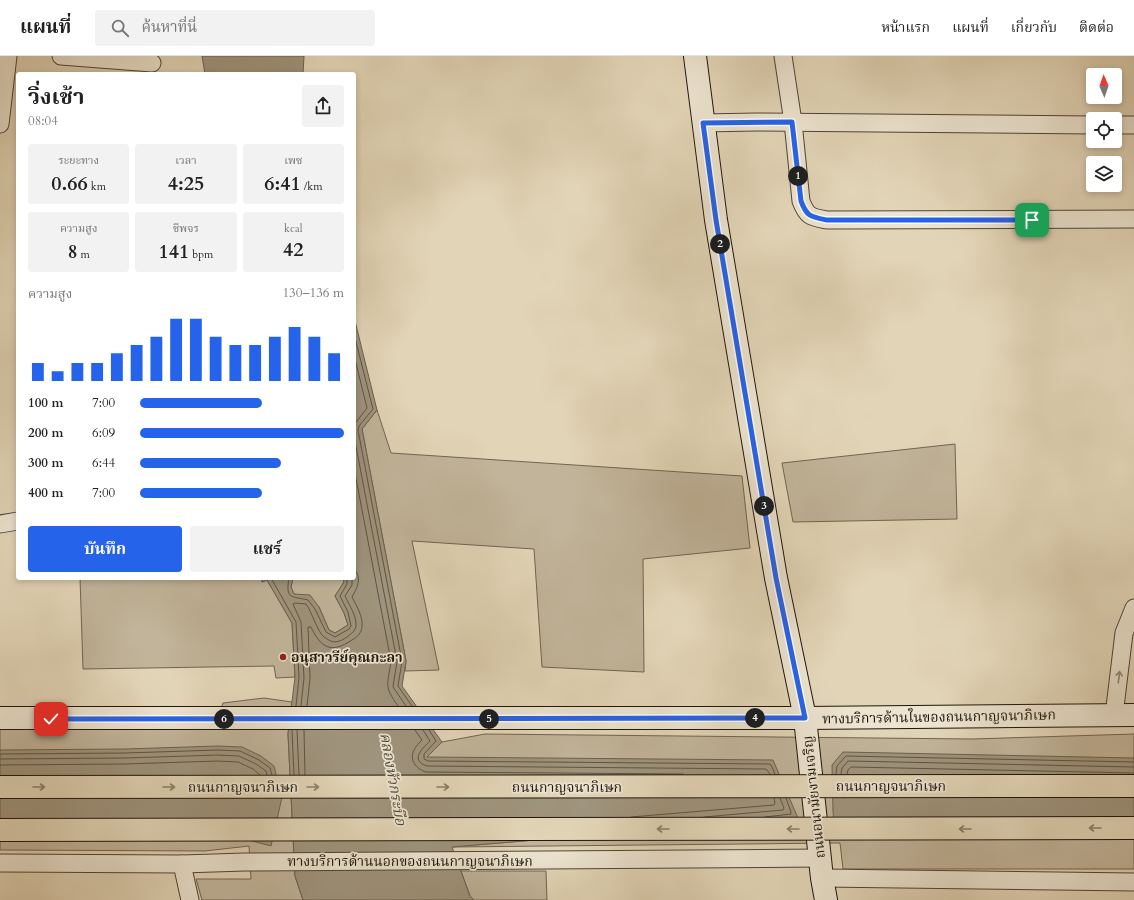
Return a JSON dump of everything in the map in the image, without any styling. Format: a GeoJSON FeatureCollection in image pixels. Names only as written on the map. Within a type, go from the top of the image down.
{"type":"FeatureCollection","features":[{"type":"Feature","properties":{"kind":"highway","name":"ถนนกาญจนาภิเษก"},"geometry":{"type":"LineString","coordinates":[[0,787],[1134,786]]}},
{"type":"Feature","properties":{"kind":"highway"},"geometry":{"type":"LineString","coordinates":[[0,830],[1134,828]]}},
{"type":"Feature","properties":{"kind":"main road","name":"ถนนอนามัยงามเจริญ"},"geometry":{"type":"LineString","coordinates":[[695,56],[716,220],[776,578],[805,718],[821,868],[826,900]]}},
{"type":"Feature","properties":{"kind":"main road","name":"ทางบริการด้านในของถนนกาญจนาภิเษก"},"geometry":{"type":"LineString","coordinates":[[0,718],[506,719],[1124,715]]}},
{"type":"Feature","properties":{"kind":"street"},"geometry":{"type":"LineString","coordinates":[[0,124],[8,56]]}},
{"type":"Feature","properties":{"kind":"street"},"geometry":{"type":"LineString","coordinates":[[61,56],[152,63]]}},
{"type":"Feature","properties":{"kind":"street"},"geometry":{"type":"LineString","coordinates":[[783,56],[801,201],[804,210],[810,217],[827,220],[1134,219]]}},
{"type":"Feature","properties":{"kind":"street"},"geometry":{"type":"LineString","coordinates":[[703,123],[792,122],[1086,125]]}},
{"type":"Feature","properties":{"kind":"street"},"geometry":{"type":"LineString","coordinates":[[1122,125],[1134,125]]}},
{"type":"Feature","properties":{"kind":"street"},"geometry":{"type":"LineString","coordinates":[[0,524],[16,520]]}},
{"type":"Feature","properties":{"kind":"street"},"geometry":{"type":"LineString","coordinates":[[1124,715],[1124,633],[1134,608]]}},
{"type":"Feature","properties":{"kind":"street","name":"ทางบริการด้านนอกของถนนกาญจนาภิเษก"},"geometry":{"type":"LineString","coordinates":[[0,863],[182,864],[460,860],[821,868],[1134,882]]}},
{"type":"Feature","properties":{"kind":"street"},"geometry":{"type":"LineString","coordinates":[[182,864],[190,900]]}},
{"type":"Feature","properties":{"kind":"shaded area"},"geometry":{"type":"Polygon","coordinates":[[[377,410],[391,453],[742,476],[750,548],[643,559],[644,672],[542,667],[534,549],[412,541],[439,670],[405,671],[406,661],[362,429],[377,410]]]}},
{"type":"Feature","properties":{"kind":"shaded area"},"geometry":{"type":"Polygon","coordinates":[[[955,444],[957,519],[793,522],[782,463],[955,444]]]}},
{"type":"Feature","properties":{"kind":"shaded area"},"geometry":{"type":"Polygon","coordinates":[[[80,580],[262,580],[262,582],[267,580],[292,623],[295,677],[276,678],[274,666],[83,669],[80,580]]]}},
{"type":"Feature","properties":{"kind":"shaded area"},"geometry":{"type":"Polygon","coordinates":[[[293,580],[344,580],[344,582],[335,596],[344,613],[348,625],[335,633],[329,630],[319,607],[294,594],[291,587],[293,580]]]}},
{"type":"Feature","properties":{"kind":"shaded area"},"geometry":{"type":"Polygon","coordinates":[[[264,698],[292,702],[288,734],[295,876],[303,900],[202,900],[196,879],[251,879],[249,846],[205,851],[0,850],[0,729],[214,728],[223,703],[264,698]]]}},
{"type":"Feature","properties":{"kind":"shaded area"},"geometry":{"type":"Polygon","coordinates":[[[485,734],[972,739],[1134,734],[1134,869],[843,869],[840,843],[451,847],[798,818],[426,757],[442,742],[485,734]]]}},
{"type":"Feature","properties":{"kind":"shaded area"},"geometry":{"type":"Polygon","coordinates":[[[461,871],[546,871],[547,900],[474,900],[470,896],[461,871]]]}},
{"type":"Feature","properties":{"kind":"water"},"geometry":{"type":"Polygon","coordinates":[[[202,56],[304,56],[303,72],[205,72],[202,56]]]}},
{"type":"Feature","properties":{"kind":"water","name":"คลองหัวกระบือ"},"geometry":{"type":"Polygon","coordinates":[[[356,325],[377,410],[362,429],[406,661],[402,686],[442,742],[427,757],[773,760],[798,818],[452,847],[470,896],[474,900],[303,900],[295,876],[288,734],[295,677],[292,623],[267,580],[293,580],[291,587],[294,594],[310,595],[319,607],[329,630],[335,633],[348,625],[344,613],[335,596],[344,582],[344,580],[356,580],[356,325]]]}},
{"type":"Feature","properties":{"kind":"water"},"geometry":{"type":"Polygon","coordinates":[[[218,746],[242,747],[261,756],[274,766],[282,797],[271,846],[241,838],[0,841],[0,750],[125,749],[218,746]]]}},
{"type":"Feature","properties":{"kind":"water"},"geometry":{"type":"Polygon","coordinates":[[[843,752],[1134,758],[1134,835],[835,836],[832,765],[843,752]]]}},
{"type":"Feature","properties":{"kind":"place","name":"อนุสาวรีย์คุณกะลา"},"geometry":{"type":"Point","coordinates":[283,657]}},
{"type":"Feature","properties":{"kind":"route"},"geometry":{"type":"LineString","coordinates":[[51,719],[805,718],[776,578],[716,220],[703,123],[792,122],[801,201],[804,210],[810,217],[827,220],[1032,220]]}}]}
